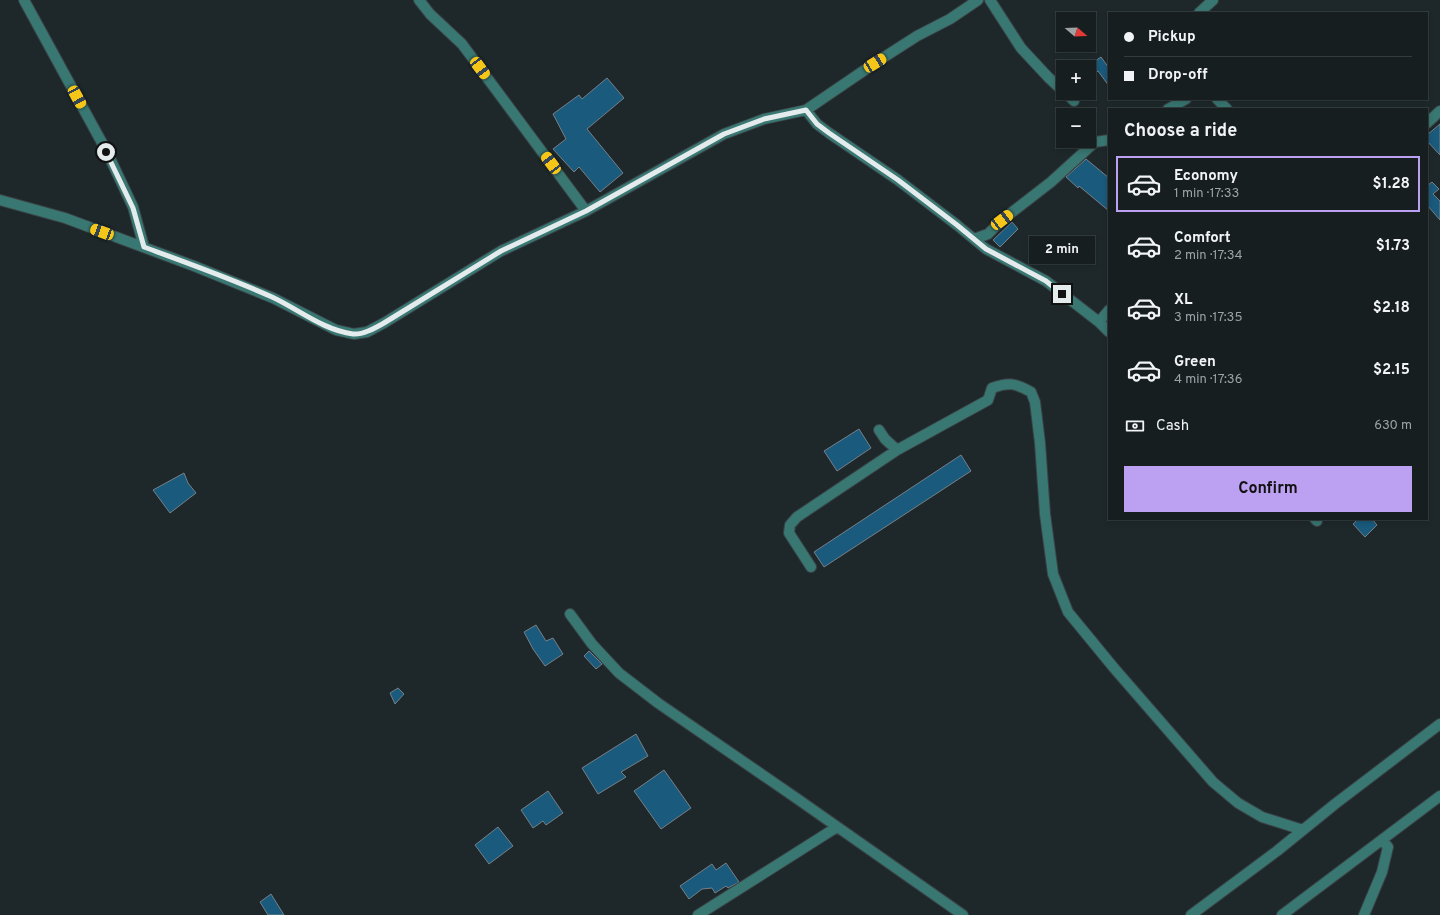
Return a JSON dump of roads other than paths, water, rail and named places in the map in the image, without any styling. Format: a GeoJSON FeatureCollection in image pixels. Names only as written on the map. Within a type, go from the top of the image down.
{"type":"FeatureCollection","features":[{"type":"Feature","properties":{"kind":"street"},"geometry":{"type":"LineString","coordinates":[[24,0],[110,159],[133,208],[144,247]]}},
{"type":"Feature","properties":{"kind":"street"},"geometry":{"type":"LineString","coordinates":[[419,0],[430,14],[462,44],[586,211]]}},
{"type":"Feature","properties":{"kind":"street"},"geometry":{"type":"LineString","coordinates":[[0,200],[65,218],[242,284],[336,330],[354,334],[367,332],[501,251],[586,211],[724,134],[764,119],[806,110],[917,36],[950,19],[978,0]]}},
{"type":"Feature","properties":{"kind":"street"},"geometry":{"type":"LineString","coordinates":[[990,0],[1021,48],[1056,84]]}},
{"type":"Feature","properties":{"kind":"street"},"geometry":{"type":"LineString","coordinates":[[1200,12],[1213,0]]}},
{"type":"Feature","properties":{"kind":"street"},"geometry":{"type":"LineString","coordinates":[[1170,108],[1184,100]]}},
{"type":"Feature","properties":{"kind":"street"},"geometry":{"type":"LineString","coordinates":[[1218,100],[1226,108]]}},
{"type":"Feature","properties":{"kind":"street"},"geometry":{"type":"LineString","coordinates":[[806,110],[817,124],[898,180],[986,249],[1046,281],[1099,322],[1108,331]]}},
{"type":"Feature","properties":{"kind":"street"},"geometry":{"type":"LineString","coordinates":[[1428,121],[1440,111]]}},
{"type":"Feature","properties":{"kind":"street"},"geometry":{"type":"LineString","coordinates":[[974,239],[988,234],[1002,220],[1051,182],[1095,142],[1108,140]]}},
{"type":"Feature","properties":{"kind":"street"},"geometry":{"type":"LineString","coordinates":[[1099,322],[1108,311]]}},
{"type":"Feature","properties":{"kind":"street"},"geometry":{"type":"LineString","coordinates":[[811,567],[789,533],[790,525],[797,517],[897,450],[988,400],[992,388],[1012,383],[1031,392],[1035,402],[1040,444],[1045,514],[1052,574],[1068,612],[1114,668],[1213,782],[1238,803],[1262,817],[1303,830]]}},
{"type":"Feature","properties":{"kind":"street"},"geometry":{"type":"LineString","coordinates":[[879,430],[885,439],[897,450]]}},
{"type":"Feature","properties":{"kind":"street"},"geometry":{"type":"LineString","coordinates":[[570,614],[592,644],[619,673],[658,703],[963,915]]}},
{"type":"Feature","properties":{"kind":"street"},"geometry":{"type":"LineString","coordinates":[[1191,915],[1440,724]]}},
{"type":"Feature","properties":{"kind":"street"},"geometry":{"type":"LineString","coordinates":[[1282,915],[1440,796]]}},
{"type":"Feature","properties":{"kind":"street"},"geometry":{"type":"LineString","coordinates":[[698,915],[838,827]]}},
{"type":"Feature","properties":{"kind":"street"},"geometry":{"type":"LineString","coordinates":[[1364,915],[1366,907],[1382,872],[1388,848],[1382,840]]}}]}
